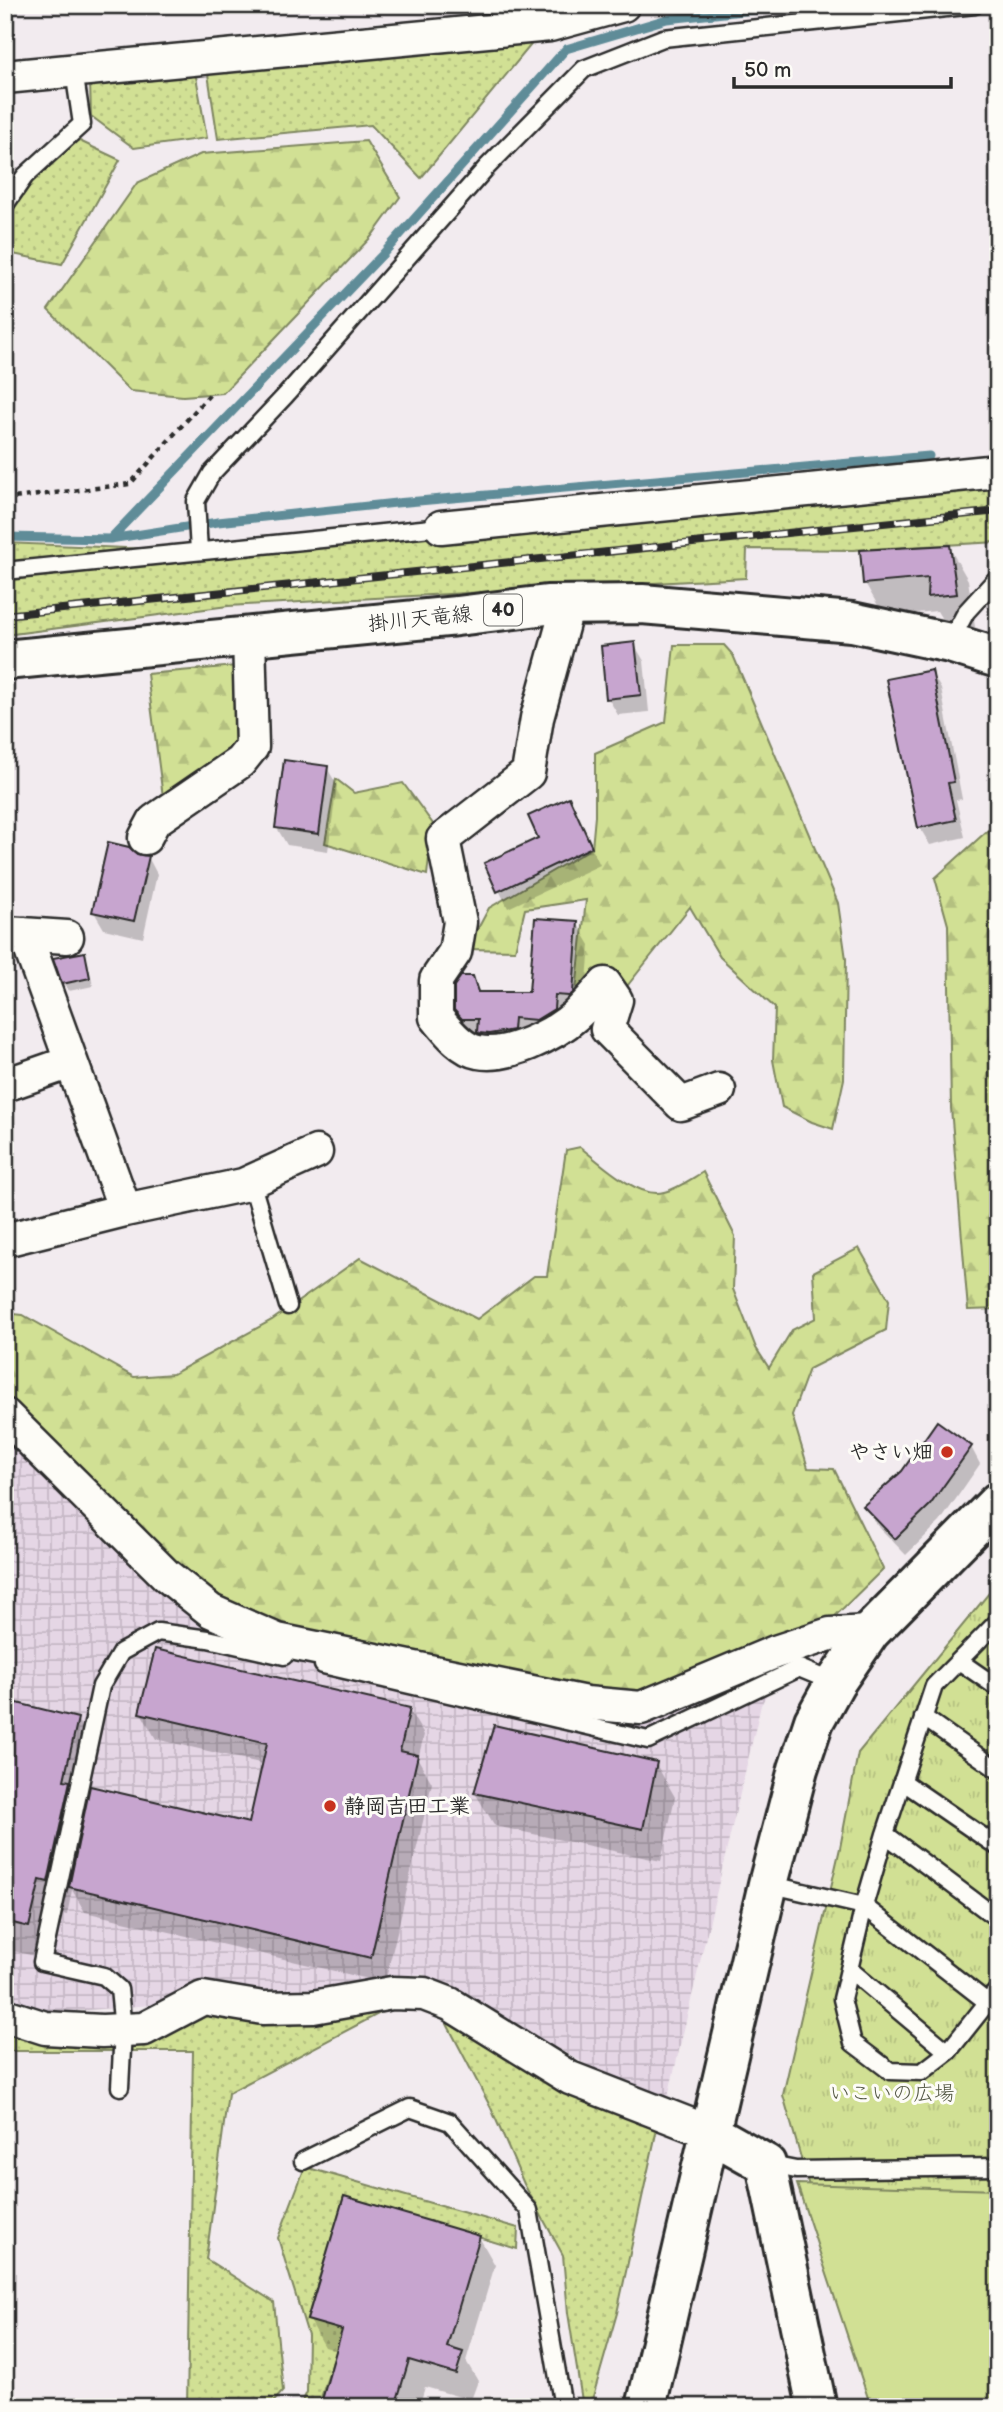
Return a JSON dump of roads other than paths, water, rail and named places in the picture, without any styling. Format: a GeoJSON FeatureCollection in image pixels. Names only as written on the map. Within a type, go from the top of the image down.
{"type":"FeatureCollection","features":[{"type":"Feature","properties":{"kind":"street"},"geometry":{"type":"LineString","coordinates":[[5,77],[550,25],[623,5]]}},
{"type":"Feature","properties":{"kind":"street"},"geometry":{"type":"LineString","coordinates":[[441,527],[998,471]]}},
{"type":"Feature","properties":{"kind":"street","name":"掛川天竜線"},"geometry":{"type":"LineString","coordinates":[[5,660],[547,605],[642,604],[852,622],[950,643],[998,658]]}},
{"type":"Feature","properties":{"kind":"street"},"geometry":{"type":"LineString","coordinates":[[568,605],[537,718],[528,772],[443,839],[460,922],[455,952],[436,980],[436,1017],[452,1035],[478,1052],[518,1048],[544,1037],[573,1018],[606,984],[616,1000],[607,1029],[681,1104],[719,1090]]}},
{"type":"Feature","properties":{"kind":"street"},"geometry":{"type":"LineString","coordinates":[[260,635],[266,757]]}},
{"type":"Feature","properties":{"kind":"street"},"geometry":{"type":"LineString","coordinates":[[145,838],[154,821],[240,762],[251,747],[260,635]]}},
{"type":"Feature","properties":{"kind":"street"},"geometry":{"type":"LineString","coordinates":[[67,937],[15,934],[71,1062],[125,1210]]}},
{"type":"Feature","properties":{"kind":"street"},"geometry":{"type":"LineString","coordinates":[[5,1085],[71,1062]]}},
{"type":"Feature","properties":{"kind":"street"},"geometry":{"type":"LineString","coordinates":[[5,1240],[125,1210],[243,1185],[316,1152]]}},
{"type":"Feature","properties":{"kind":"street"},"geometry":{"type":"LineString","coordinates":[[5,1415],[166,1575],[211,1611],[277,1640],[586,1703],[641,1708],[775,1652],[831,1634],[870,1632]]}},
{"type":"Feature","properties":{"kind":"street"},"geometry":{"type":"LineString","coordinates":[[646,2407],[768,1884],[798,1769],[814,1721],[835,1683],[870,1632],[998,1502]]}},
{"type":"Feature","properties":{"kind":"street"},"geometry":{"type":"LineString","coordinates":[[5,2015],[45,2028],[123,2030],[144,2029],[203,1998],[263,2008],[313,2007],[392,1993],[424,1994],[450,2004],[570,2078],[709,2132],[766,2164],[817,2407]]}},
{"type":"Feature","properties":{"kind":"lane"},"geometry":{"type":"LineString","coordinates":[[198,543],[196,501],[212,474],[285,396],[486,168],[584,69],[663,38],[975,5]]}},
{"type":"Feature","properties":{"kind":"lane"},"geometry":{"type":"LineString","coordinates":[[5,205],[25,176],[82,124],[74,71]]}},
{"type":"Feature","properties":{"kind":"lane"},"geometry":{"type":"LineString","coordinates":[[5,571],[198,543],[441,527]]}},
{"type":"Feature","properties":{"kind":"lane"},"geometry":{"type":"LineString","coordinates":[[950,643],[966,612],[998,577]]}},
{"type":"Feature","properties":{"kind":"lane"},"geometry":{"type":"LineString","coordinates":[[251,1181],[288,1306]]}},
{"type":"Feature","properties":{"kind":"lane"},"geometry":{"type":"LineString","coordinates":[[998,1621],[934,1686],[885,1834],[864,1906],[842,1999],[853,2043],[890,2071],[922,2072],[948,2052],[998,1989]]}},
{"type":"Feature","properties":{"kind":"lane"},"geometry":{"type":"LineString","coordinates":[[120,2087],[123,2030],[119,1989],[104,1976],[42,1962],[101,1686],[121,1652],[158,1632],[208,1639],[648,1740],[799,1668],[835,1683]]}},
{"type":"Feature","properties":{"kind":"lane"},"geometry":{"type":"LineString","coordinates":[[959,1661],[998,1688]]}},
{"type":"Feature","properties":{"kind":"lane"},"geometry":{"type":"LineString","coordinates":[[923,1717],[998,1770]]}},
{"type":"Feature","properties":{"kind":"lane"},"geometry":{"type":"LineString","coordinates":[[902,1781],[998,1847]]}},
{"type":"Feature","properties":{"kind":"lane"},"geometry":{"type":"LineString","coordinates":[[885,1834],[998,1919]]}},
{"type":"Feature","properties":{"kind":"lane"},"geometry":{"type":"LineString","coordinates":[[768,1884],[864,1906],[987,2002]]}},
{"type":"Feature","properties":{"kind":"lane"},"geometry":{"type":"LineString","coordinates":[[849,1969],[948,2052]]}},
{"type":"Feature","properties":{"kind":"lane"},"geometry":{"type":"LineString","coordinates":[[303,2161],[410,2108],[450,2122],[529,2210],[563,2407]]}},
{"type":"Feature","properties":{"kind":"lane"},"geometry":{"type":"LineString","coordinates":[[766,2164],[796,2170],[998,2167]]}},
{"type":"Feature","properties":{"kind":"waterway"},"geometry":{"type":"LineString","coordinates":[[110,539],[382,255],[566,49],[667,19],[801,5]]}},
{"type":"Feature","properties":{"kind":"waterway"},"geometry":{"type":"LineString","coordinates":[[5,537],[110,539],[218,522],[396,503],[929,456]]}},
{"type":"Feature","properties":{"kind":"railway"},"geometry":{"type":"LineString","coordinates":[[5,615],[998,511]]}},
{"type":"Feature","properties":{"kind":"place","name":"やさい畑"},"geometry":{"type":"Point","coordinates":[947,1452]}},
{"type":"Feature","properties":{"kind":"place","name":"静岡吉田工業"},"geometry":{"type":"Point","coordinates":[330,1806]}},
{"type":"Feature","properties":{"kind":"park label","name":"いこいの広場"},"geometry":{"type":"Point","coordinates":[892,2093]}}]}
